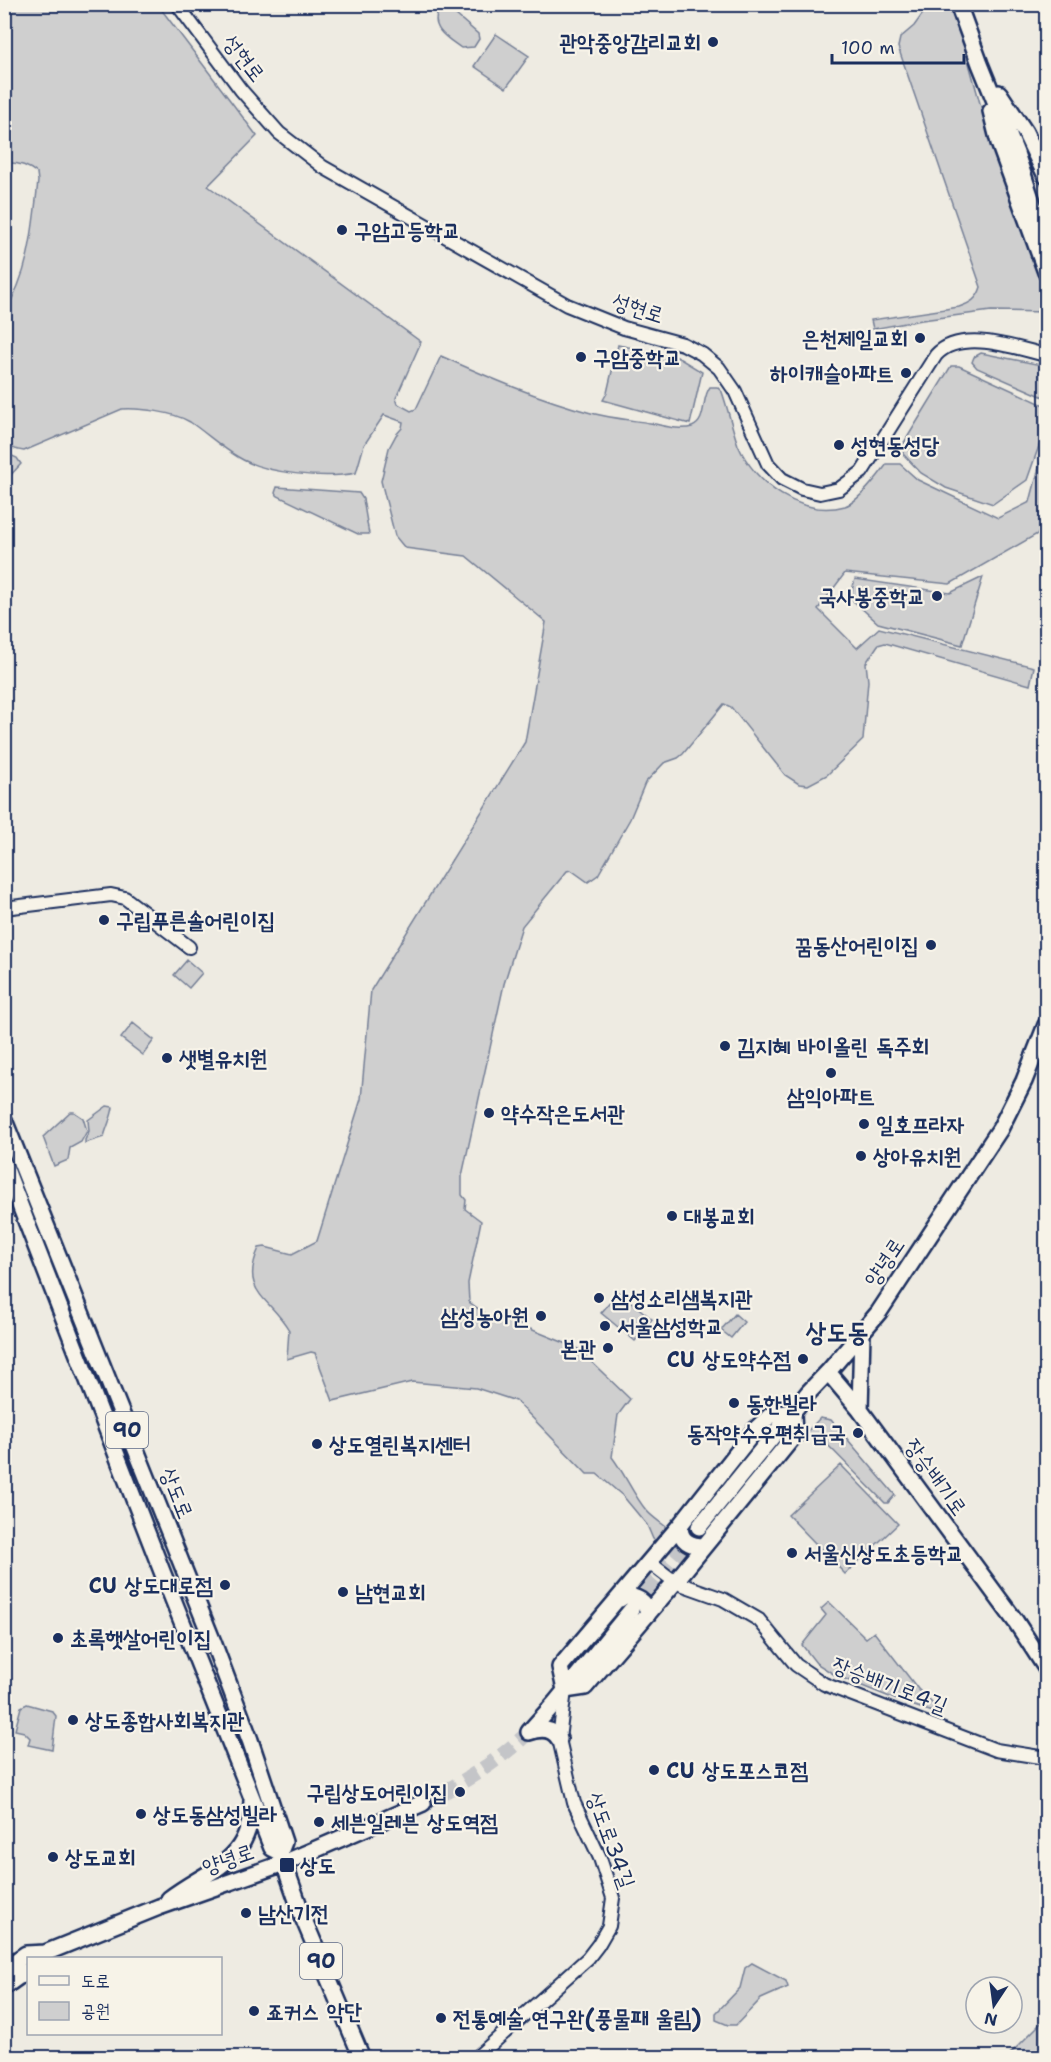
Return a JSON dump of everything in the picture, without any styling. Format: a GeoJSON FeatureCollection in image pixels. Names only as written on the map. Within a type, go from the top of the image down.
{"type":"FeatureCollection","features":[{"type":"Feature","properties":{"kind":"main road"},"geometry":{"type":"LineString","coordinates":[[958,4],[1016,153],[1047,244]]}},
{"type":"Feature","properties":{"kind":"main road"},"geometry":{"type":"LineString","coordinates":[[980,64],[1025,132],[1047,176]]}},
{"type":"Feature","properties":{"kind":"main road"},"geometry":{"type":"LineString","coordinates":[[980,64],[999,143],[1047,272]]}},
{"type":"Feature","properties":{"kind":"main road"},"geometry":{"type":"LineString","coordinates":[[1016,153],[1047,209]]}},
{"type":"Feature","properties":{"kind":"main road","name":"양녕로"},"geometry":{"type":"LineString","coordinates":[[699,1527],[879,1312],[1000,1129],[1047,1025]]}},
{"type":"Feature","properties":{"kind":"main road","name":"상도로"},"geometry":{"type":"LineString","coordinates":[[4,1120],[250,1740],[284,1842],[282,1858]]}},
{"type":"Feature","properties":{"kind":"main road","name":"상도로"},"geometry":{"type":"LineString","coordinates":[[4,1164],[272,1848],[282,1858],[304,1920],[362,2058]]}},
{"type":"Feature","properties":{"kind":"main road"},"geometry":{"type":"LineString","coordinates":[[860,1410],[862,1332]]}},
{"type":"Feature","properties":{"kind":"main road","name":"장승배기로"},"geometry":{"type":"LineString","coordinates":[[828,1372],[860,1410],[1046,1664]]}},
{"type":"Feature","properties":{"kind":"main road"},"geometry":{"type":"LineString","coordinates":[[559,1739],[557,1735],[547,1730],[538,1728],[529,1732],[565,1690],[625,1604],[649,1562],[756,1430],[771,1415],[793,1412],[794,1436],[675,1582],[585,1687],[565,1690]]}},
{"type":"Feature","properties":{"kind":"main road"},"geometry":{"type":"LineString","coordinates":[[680,1526],[681,1536],[685,1542],[704,1546]]}},
{"type":"Feature","properties":{"kind":"main road"},"geometry":{"type":"LineString","coordinates":[[149,1536],[168,1529]]}},
{"type":"Feature","properties":{"kind":"main road"},"geometry":{"type":"LineString","coordinates":[[625,1604],[624,1596],[638,1598],[647,1607],[648,1614]]}},
{"type":"Feature","properties":{"kind":"main road"},"geometry":{"type":"LineString","coordinates":[[159,1907],[186,1886],[224,1864],[236,1853],[248,1829],[252,1794]]}},
{"type":"Feature","properties":{"kind":"main road","name":"양녕로"},"geometry":{"type":"LineString","coordinates":[[4,1969],[26,1954],[43,1956],[159,1907],[423,1803]]}},
{"type":"Feature","properties":{"kind":"main road"},"geometry":{"type":"LineString","coordinates":[[4,1987],[27,1972]]}},
{"type":"Feature","properties":{"kind":"street","name":"성현로"},"geometry":{"type":"LineString","coordinates":[[177,4],[241,90],[279,132],[322,167],[567,305],[624,328],[682,344],[702,354],[719,368],[735,392],[768,464],[782,479],[802,489],[820,493],[839,489],[862,472],[936,355],[948,346],[966,342],[990,342],[1047,355]]}},
{"type":"Feature","properties":{"kind":"street"},"geometry":{"type":"LineString","coordinates":[[4,908],[111,895],[125,898],[189,947]]}},
{"type":"Feature","properties":{"kind":"street","name":"장승배기로4길"},"geometry":{"type":"LineString","coordinates":[[649,1562],[675,1582],[723,1599],[759,1620],[796,1665],[824,1684],[877,1706],[955,1732],[996,1750],[1047,1758]]}},
{"type":"Feature","properties":{"kind":"street","name":"상도로34길"},"geometry":{"type":"LineString","coordinates":[[476,2058],[588,1958],[598,1945],[610,1920],[613,1898],[600,1858],[574,1803],[559,1739],[565,1690]]}},
{"type":"Feature","properties":{"kind":"green space"},"geometry":{"type":"Polygon","coordinates":[[[5,5],[158,5],[257,136],[208,186],[421,342],[396,398],[398,404],[411,411],[416,409],[441,356],[515,388],[591,413],[677,428],[692,427],[697,424],[702,415],[707,392],[710,387],[717,387],[722,392],[738,445],[746,459],[768,485],[781,495],[796,502],[812,507],[845,506],[862,494],[887,464],[900,464],[918,480],[998,518],[1030,502],[1046,441],[1046,530],[950,584],[845,573],[818,609],[857,648],[879,628],[1034,667],[1030,685],[885,643],[878,645],[866,663],[868,681],[863,740],[827,775],[808,785],[799,784],[785,775],[731,707],[724,704],[683,754],[664,763],[645,783],[630,819],[598,875],[588,882],[571,870],[567,871],[522,926],[504,984],[462,1176],[462,1195],[466,1200],[465,1209],[481,1221],[468,1283],[469,1302],[489,1316],[518,1324],[577,1348],[630,1399],[618,1415],[612,1457],[646,1510],[665,1526],[665,1530],[657,1541],[653,1539],[647,1525],[623,1496],[597,1474],[587,1474],[516,1401],[476,1388],[412,1382],[333,1401],[315,1353],[311,1352],[287,1359],[289,1330],[259,1294],[255,1285],[254,1263],[259,1248],[265,1247],[292,1254],[317,1241],[361,1099],[371,990],[525,742],[546,622],[466,556],[405,548],[395,536],[381,481],[389,448],[402,428],[403,422],[384,415],[364,445],[356,473],[343,475],[296,474],[263,468],[238,457],[190,422],[166,413],[138,409],[122,409],[24,451],[9,445],[5,440],[4,313],[13,298],[25,266],[38,181],[37,173],[29,168],[5,163],[5,5]]]}},
{"type":"Feature","properties":{"kind":"green space"},"geometry":{"type":"Polygon","coordinates":[[[929,5],[953,5],[992,147],[1046,285],[1046,312],[991,311],[873,329],[871,320],[963,306],[975,298],[981,287],[898,47],[900,38],[914,26],[929,5]]]}},
{"type":"Feature","properties":{"kind":"green space"},"geometry":{"type":"Polygon","coordinates":[[[448,8],[478,34],[479,39],[474,47],[461,48],[442,33],[436,18],[438,12],[448,8]]]}},
{"type":"Feature","properties":{"kind":"green space"},"geometry":{"type":"Polygon","coordinates":[[[496,34],[529,56],[506,88],[474,66],[496,34]]]}},
{"type":"Feature","properties":{"kind":"green space"},"geometry":{"type":"Polygon","coordinates":[[[618,345],[677,357],[702,372],[690,424],[603,400],[607,393],[618,345]]]}},
{"type":"Feature","properties":{"kind":"green space"},"geometry":{"type":"Polygon","coordinates":[[[981,353],[1046,366],[1046,398],[977,368],[972,362],[974,357],[981,353]]]}},
{"type":"Feature","properties":{"kind":"green space"},"geometry":{"type":"Polygon","coordinates":[[[951,366],[959,366],[1046,406],[1046,426],[1027,480],[993,504],[946,488],[921,473],[903,454],[902,446],[951,366]]]}},
{"type":"Feature","properties":{"kind":"green space"},"geometry":{"type":"Polygon","coordinates":[[[5,453],[17,458],[21,464],[7,479],[5,479],[5,453]]]}},
{"type":"Feature","properties":{"kind":"green space"},"geometry":{"type":"Polygon","coordinates":[[[277,487],[359,493],[363,499],[369,534],[358,534],[278,496],[275,493],[277,487]]]}},
{"type":"Feature","properties":{"kind":"green space"},"geometry":{"type":"Polygon","coordinates":[[[983,577],[962,645],[878,623],[850,598],[855,579],[950,593],[983,577]]]}},
{"type":"Feature","properties":{"kind":"green space"},"geometry":{"type":"Polygon","coordinates":[[[187,960],[202,973],[189,988],[174,975],[187,960]]]}},
{"type":"Feature","properties":{"kind":"green space"},"geometry":{"type":"Polygon","coordinates":[[[133,1023],[154,1040],[143,1055],[121,1038],[133,1023]]]}},
{"type":"Feature","properties":{"kind":"green space"},"geometry":{"type":"Polygon","coordinates":[[[107,1106],[113,1107],[104,1137],[85,1143],[89,1131],[88,1120],[107,1106]]]}},
{"type":"Feature","properties":{"kind":"green space"},"geometry":{"type":"Polygon","coordinates":[[[70,1112],[83,1118],[87,1131],[81,1142],[70,1148],[68,1160],[54,1166],[43,1137],[70,1112]]]}},
{"type":"Feature","properties":{"kind":"green space"},"geometry":{"type":"Polygon","coordinates":[[[619,1292],[652,1319],[635,1341],[601,1313],[619,1292]]]}},
{"type":"Feature","properties":{"kind":"green space"},"geometry":{"type":"Polygon","coordinates":[[[735,1314],[744,1322],[731,1338],[721,1330],[735,1314]]]}},
{"type":"Feature","properties":{"kind":"green space"},"geometry":{"type":"Polygon","coordinates":[[[820,1418],[831,1420],[895,1495],[888,1503],[885,1503],[820,1437],[817,1435],[801,1442],[800,1439],[820,1418]]]}},
{"type":"Feature","properties":{"kind":"green space"},"geometry":{"type":"Polygon","coordinates":[[[841,1465],[898,1524],[845,1574],[788,1515],[841,1465]]]}},
{"type":"Feature","properties":{"kind":"green space"},"geometry":{"type":"Polygon","coordinates":[[[829,1602],[866,1638],[874,1632],[918,1689],[940,1711],[939,1714],[835,1675],[816,1663],[802,1645],[826,1615],[821,1609],[829,1602]]]}},
{"type":"Feature","properties":{"kind":"green space"},"geometry":{"type":"Polygon","coordinates":[[[27,1704],[52,1711],[56,1716],[52,1750],[28,1745],[30,1738],[24,1732],[15,1730],[21,1707],[27,1704]]]}},
{"type":"Feature","properties":{"kind":"green space"},"geometry":{"type":"Polygon","coordinates":[[[752,1963],[786,1981],[788,1987],[761,1999],[736,2025],[728,2025],[716,2020],[716,2013],[740,1988],[745,1968],[752,1963]]]}},
{"type":"Feature","properties":{"kind":"green space"},"geometry":{"type":"Polygon","coordinates":[[[1046,2018],[1046,2053],[1042,2057],[1007,2057],[1046,2018]]]}},
{"type":"Feature","properties":{"kind":"tunnel"},"geometry":{"type":"LineString","coordinates":[[631,1610],[699,1527]]}},
{"type":"Feature","properties":{"kind":"tunnel"},"geometry":{"type":"LineString","coordinates":[[423,1803],[479,1772],[529,1732]]}},
{"type":"Feature","properties":{"kind":"place","name":"관악중앙감리교회"},"geometry":{"type":"Point","coordinates":[713,42]}},
{"type":"Feature","properties":{"kind":"place","name":"구암고등학교"},"geometry":{"type":"Point","coordinates":[342,230]}},
{"type":"Feature","properties":{"kind":"place","name":"은천제일교회"},"geometry":{"type":"Point","coordinates":[920,338]}},
{"type":"Feature","properties":{"kind":"place","name":"구암중학교"},"geometry":{"type":"Point","coordinates":[581,357]}},
{"type":"Feature","properties":{"kind":"place","name":"하이캐슬아파트"},"geometry":{"type":"Point","coordinates":[906,373]}},
{"type":"Feature","properties":{"kind":"place","name":"성현동성당"},"geometry":{"type":"Point","coordinates":[839,445]}},
{"type":"Feature","properties":{"kind":"place","name":"국사봉중학교"},"geometry":{"type":"Point","coordinates":[937,596]}},
{"type":"Feature","properties":{"kind":"place","name":"구립푸른솔어린이집"},"geometry":{"type":"Point","coordinates":[104,920]}},
{"type":"Feature","properties":{"kind":"place","name":"꿈동산어린이집"},"geometry":{"type":"Point","coordinates":[931,945]}},
{"type":"Feature","properties":{"kind":"place","name":"김지혜 바이올린 독주회"},"geometry":{"type":"Point","coordinates":[725,1046]}},
{"type":"Feature","properties":{"kind":"place","name":"샛별유치원"},"geometry":{"type":"Point","coordinates":[167,1058]}},
{"type":"Feature","properties":{"kind":"place","name":"삼익아파트"},"geometry":{"type":"Point","coordinates":[831,1073]}},
{"type":"Feature","properties":{"kind":"place","name":"약수작은도서관"},"geometry":{"type":"Point","coordinates":[489,1113]}},
{"type":"Feature","properties":{"kind":"place","name":"일호프라자"},"geometry":{"type":"Point","coordinates":[864,1124]}},
{"type":"Feature","properties":{"kind":"place","name":"상아유치원"},"geometry":{"type":"Point","coordinates":[861,1156]}},
{"type":"Feature","properties":{"kind":"place","name":"대봉교회"},"geometry":{"type":"Point","coordinates":[672,1216]}},
{"type":"Feature","properties":{"kind":"place","name":"삼성소리샘복지관"},"geometry":{"type":"Point","coordinates":[599,1298]}},
{"type":"Feature","properties":{"kind":"place","name":"삼성농아원"},"geometry":{"type":"Point","coordinates":[541,1316]}},
{"type":"Feature","properties":{"kind":"place","name":"서울삼성학교"},"geometry":{"type":"Point","coordinates":[605,1326]}},
{"type":"Feature","properties":{"kind":"place","name":"본관"},"geometry":{"type":"Point","coordinates":[608,1348]}},
{"type":"Feature","properties":{"kind":"place","name":"CU 상도약수점"},"geometry":{"type":"Point","coordinates":[803,1359]}},
{"type":"Feature","properties":{"kind":"place","name":"동한빌라"},"geometry":{"type":"Point","coordinates":[734,1403]}},
{"type":"Feature","properties":{"kind":"place","name":"동작약수우편취급국"},"geometry":{"type":"Point","coordinates":[858,1433]}},
{"type":"Feature","properties":{"kind":"place","name":"상도열린복지센터"},"geometry":{"type":"Point","coordinates":[317,1444]}},
{"type":"Feature","properties":{"kind":"place","name":"서울신상도초등학교"},"geometry":{"type":"Point","coordinates":[792,1553]}},
{"type":"Feature","properties":{"kind":"place","name":"CU 상도대로점"},"geometry":{"type":"Point","coordinates":[225,1585]}},
{"type":"Feature","properties":{"kind":"place","name":"남현교회"},"geometry":{"type":"Point","coordinates":[343,1592]}},
{"type":"Feature","properties":{"kind":"place","name":"초록햇살어린이집"},"geometry":{"type":"Point","coordinates":[58,1638]}},
{"type":"Feature","properties":{"kind":"place","name":"상도종합사회복지관"},"geometry":{"type":"Point","coordinates":[73,1720]}},
{"type":"Feature","properties":{"kind":"place","name":"CU 상도포스코점"},"geometry":{"type":"Point","coordinates":[654,1770]}},
{"type":"Feature","properties":{"kind":"place","name":"구립상도어린이집"},"geometry":{"type":"Point","coordinates":[460,1792]}},
{"type":"Feature","properties":{"kind":"place","name":"상도동삼성빌라"},"geometry":{"type":"Point","coordinates":[141,1814]}},
{"type":"Feature","properties":{"kind":"place","name":"세븐일레븐 상도역점"},"geometry":{"type":"Point","coordinates":[319,1822]}},
{"type":"Feature","properties":{"kind":"place","name":"상도교회"},"geometry":{"type":"Point","coordinates":[53,1857]}},
{"type":"Feature","properties":{"kind":"place","name":"상도"},"geometry":{"type":"Point","coordinates":[287,1865]}},
{"type":"Feature","properties":{"kind":"place","name":"남산기전"},"geometry":{"type":"Point","coordinates":[246,1913]}},
{"type":"Feature","properties":{"kind":"place","name":"죠커스 악단"},"geometry":{"type":"Point","coordinates":[254,2011]}},
{"type":"Feature","properties":{"kind":"place","name":"전통예술 연구완(풍물패 울림)"},"geometry":{"type":"Point","coordinates":[441,2018]}},
{"type":"Feature","properties":{"kind":"district","name":"상도동"},"geometry":{"type":"Point","coordinates":[837,1331]}}]}
